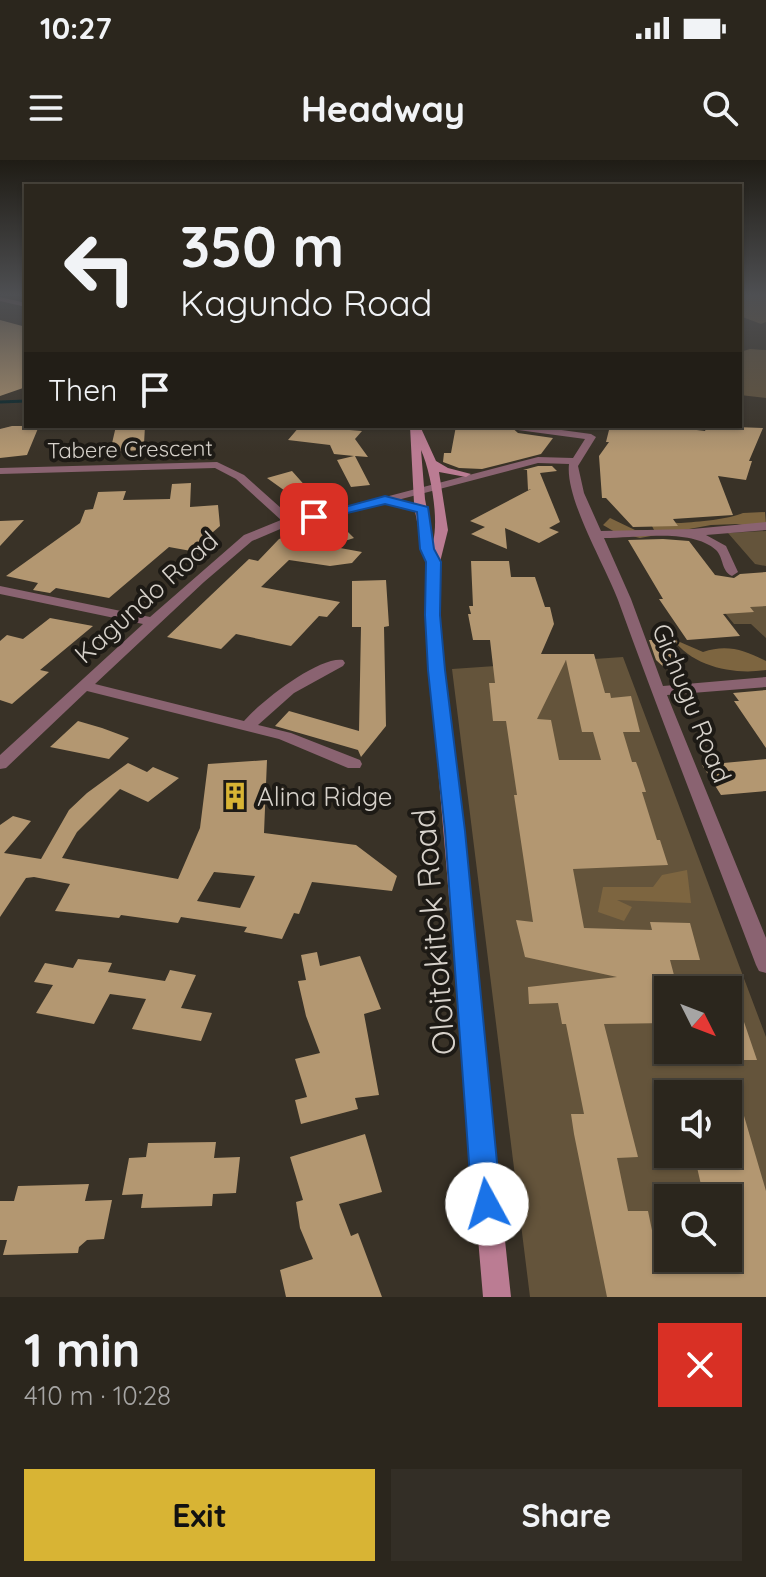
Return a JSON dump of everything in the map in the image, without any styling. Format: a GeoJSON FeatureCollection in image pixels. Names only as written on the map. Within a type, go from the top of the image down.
{"type":"FeatureCollection","features":[{"type":"Feature","properties":{"kind":"main road","name":"Oloitokitok Road"},"geometry":{"type":"LineString","coordinates":[[416,429],[432,463],[442,530],[434,562],[436,656],[497,1297]]}},
{"type":"Feature","properties":{"kind":"main road","name":"Oloitokitok Road"},"geometry":{"type":"LineString","coordinates":[[416,429],[414,452],[427,549],[434,562]]}},
{"type":"Feature","properties":{"kind":"main road"},"geometry":{"type":"LineString","coordinates":[[432,463],[445,471],[466,474]]}},
{"type":"Feature","properties":{"kind":"main road"},"geometry":{"type":"LineString","coordinates":[[385,500],[423,509]]}},
{"type":"Feature","properties":{"kind":"street"},"geometry":{"type":"LineString","coordinates":[[525,428],[591,437]]}},
{"type":"Feature","properties":{"kind":"street"},"geometry":{"type":"LineString","coordinates":[[435,484],[466,474],[553,458],[575,461],[595,428]]}},
{"type":"Feature","properties":{"kind":"street","name":"Gichugu Road"},"geometry":{"type":"LineString","coordinates":[[575,461],[575,482],[766,965]]}},
{"type":"Feature","properties":{"kind":"street"},"geometry":{"type":"LineString","coordinates":[[420,488],[522,464]]}},
{"type":"Feature","properties":{"kind":"street","name":"Tabere Crescent"},"geometry":{"type":"LineString","coordinates":[[0,471],[217,465],[240,477],[289,521]]}},
{"type":"Feature","properties":{"kind":"street","name":"Kagundo Road"},"geometry":{"type":"LineString","coordinates":[[0,764],[199,579],[248,538],[289,521],[385,500],[420,488]]}},
{"type":"Feature","properties":{"kind":"street","name":"Kagundo Road"},"geometry":{"type":"LineString","coordinates":[[348,508],[420,488]]}},
{"type":"Feature","properties":{"kind":"street"},"geometry":{"type":"LineString","coordinates":[[597,535],[692,533],[766,526]]}},
{"type":"Feature","properties":{"kind":"street"},"geometry":{"type":"LineString","coordinates":[[692,533],[722,549],[732,572]]}},
{"type":"Feature","properties":{"kind":"street"},"geometry":{"type":"LineString","coordinates":[[0,590],[155,622]]}},
{"type":"Feature","properties":{"kind":"street"},"geometry":{"type":"LineString","coordinates":[[248,727],[261,710],[280,694],[338,663]]}},
{"type":"Feature","properties":{"kind":"street"},"geometry":{"type":"LineString","coordinates":[[657,691],[766,682]]}},
{"type":"Feature","properties":{"kind":"street"},"geometry":{"type":"LineString","coordinates":[[84,686],[285,736],[354,764]]}},
{"type":"Feature","properties":{"kind":"shaded area"},"geometry":{"type":"Polygon","coordinates":[[[766,350],[766,398],[742,395],[742,351],[766,350]]]}},
{"type":"Feature","properties":{"kind":"shaded area"},"geometry":{"type":"Polygon","coordinates":[[[765,512],[766,524],[760,528],[737,524],[711,525],[640,538],[615,532],[603,525],[610,518],[635,530],[654,530],[650,522],[696,522],[765,512]]]}},
{"type":"Feature","properties":{"kind":"shaded area"},"geometry":{"type":"Polygon","coordinates":[[[766,531],[766,566],[755,564],[728,533],[766,531]]]}},
{"type":"Feature","properties":{"kind":"shaded area"},"geometry":{"type":"Polygon","coordinates":[[[766,594],[766,638],[751,624],[734,624],[713,598],[766,594]]]}},
{"type":"Feature","properties":{"kind":"shaded area"},"geometry":{"type":"Polygon","coordinates":[[[673,639],[703,652],[720,648],[743,651],[766,661],[766,670],[741,671],[715,667],[691,656],[673,639]]]}},
{"type":"Feature","properties":{"kind":"shaded area"},"geometry":{"type":"Polygon","coordinates":[[[623,657],[766,1037],[766,1297],[530,1297],[452,669],[623,657]]]}},
{"type":"Feature","properties":{"kind":"shaded area"},"geometry":{"type":"Polygon","coordinates":[[[687,870],[691,903],[617,900],[632,907],[624,921],[598,912],[603,887],[653,887],[662,875],[687,870]]]}},
{"type":"Feature","properties":{"kind":"building"},"geometry":{"type":"Polygon","coordinates":[[[0,347],[24,347],[24,388],[0,396],[0,347]]]}},
{"type":"Feature","properties":{"kind":"building"},"geometry":{"type":"Polygon","coordinates":[[[12,426],[38,428],[27,455],[0,458],[0,429],[12,426]]]}},
{"type":"Feature","properties":{"kind":"building"},"geometry":{"type":"Polygon","coordinates":[[[116,428],[145,428],[144,444],[140,445],[140,450],[110,452],[116,428]]]}},
{"type":"Feature","properties":{"kind":"building"},"geometry":{"type":"Polygon","coordinates":[[[298,428],[362,431],[355,439],[368,457],[355,456],[370,485],[351,487],[337,460],[354,456],[334,454],[330,445],[288,440],[298,428]]]}},
{"type":"Feature","properties":{"kind":"building"},"geometry":{"type":"Polygon","coordinates":[[[456,428],[512,428],[518,433],[553,438],[541,454],[482,469],[459,468],[443,462],[444,453],[451,453],[456,428]]]}},
{"type":"Feature","properties":{"kind":"building"},"geometry":{"type":"Polygon","coordinates":[[[610,428],[705,431],[706,428],[763,428],[749,461],[752,461],[746,480],[718,476],[733,515],[673,519],[678,526],[633,527],[606,498],[602,498],[599,456],[609,442],[606,442],[610,428]]]}},
{"type":"Feature","properties":{"kind":"building"},"geometry":{"type":"Polygon","coordinates":[[[552,466],[557,471],[540,473],[560,522],[549,528],[559,532],[539,543],[505,528],[507,549],[471,534],[485,527],[470,521],[531,489],[528,490],[527,470],[523,470],[552,466]]]}},
{"type":"Feature","properties":{"kind":"building"},"geometry":{"type":"Polygon","coordinates":[[[292,471],[316,498],[299,501],[267,478],[292,471]]]}},
{"type":"Feature","properties":{"kind":"building"},"geometry":{"type":"Polygon","coordinates":[[[191,483],[190,507],[218,505],[220,526],[191,551],[169,547],[109,598],[56,588],[50,593],[33,590],[38,583],[6,576],[80,523],[85,510],[93,509],[98,492],[126,491],[123,500],[170,499],[172,484],[191,483]]]}},
{"type":"Feature","properties":{"kind":"building"},"geometry":{"type":"Polygon","coordinates":[[[24,520],[0,546],[0,521],[24,520]]]}},
{"type":"Feature","properties":{"kind":"building"},"geometry":{"type":"Polygon","coordinates":[[[319,526],[342,526],[354,538],[329,546],[362,552],[352,563],[330,566],[289,560],[261,587],[340,602],[327,617],[319,616],[291,646],[236,634],[221,649],[167,637],[249,559],[258,561],[279,539],[319,526]]]}},
{"type":"Feature","properties":{"kind":"building"},"geometry":{"type":"Polygon","coordinates":[[[628,540],[689,541],[715,575],[734,578],[740,574],[766,572],[766,606],[750,607],[754,612],[723,614],[740,636],[687,640],[659,599],[663,599],[628,540]]]}},
{"type":"Feature","properties":{"kind":"building"},"geometry":{"type":"Polygon","coordinates":[[[471,561],[509,561],[511,577],[535,577],[545,607],[550,607],[554,624],[541,654],[594,654],[605,693],[610,693],[611,698],[631,696],[640,732],[623,732],[632,762],[636,762],[639,770],[646,792],[642,792],[668,865],[573,869],[584,928],[652,930],[650,922],[690,923],[700,960],[670,960],[674,976],[654,976],[654,1023],[604,1024],[638,1157],[617,1158],[628,1211],[648,1211],[654,1240],[654,1272],[742,1272],[742,1184],[701,1184],[697,1168],[742,1168],[742,1109],[766,1191],[766,1297],[607,1297],[574,1134],[571,1114],[584,1114],[566,1024],[562,1024],[558,1003],[529,1004],[528,987],[617,977],[525,957],[516,920],[533,922],[506,721],[493,721],[489,683],[495,683],[490,640],[473,640],[469,606],[473,606],[471,561]],[[566,660],[537,719],[551,720],[559,760],[601,760],[593,732],[582,732],[566,660]]]}},
{"type":"Feature","properties":{"kind":"building"},"geometry":{"type":"Polygon","coordinates":[[[386,580],[389,626],[384,627],[386,726],[361,757],[358,750],[275,726],[289,711],[359,731],[361,627],[352,627],[352,581],[386,580]]]}},
{"type":"Feature","properties":{"kind":"building"},"geometry":{"type":"Polygon","coordinates":[[[50,618],[93,626],[40,670],[49,672],[12,704],[0,700],[0,641],[7,635],[23,639],[50,618]]]}},
{"type":"Feature","properties":{"kind":"building"},"geometry":{"type":"Polygon","coordinates":[[[649,640],[669,640],[683,668],[668,671],[656,660],[649,640]]]}},
{"type":"Feature","properties":{"kind":"building"},"geometry":{"type":"Polygon","coordinates":[[[766,690],[766,748],[734,701],[739,701],[733,693],[766,690]]]}},
{"type":"Feature","properties":{"kind":"building"},"geometry":{"type":"Polygon","coordinates":[[[78,721],[129,738],[109,759],[50,747],[78,721]]]}},
{"type":"Feature","properties":{"kind":"building"},"geometry":{"type":"Polygon","coordinates":[[[766,759],[766,791],[721,795],[702,765],[766,759]]]}},
{"type":"Feature","properties":{"kind":"building"},"geometry":{"type":"Polygon","coordinates":[[[267,760],[264,833],[356,845],[397,876],[392,891],[312,882],[299,914],[294,913],[282,939],[244,932],[247,927],[181,917],[178,923],[121,915],[119,918],[55,911],[70,884],[34,877],[26,878],[0,917],[0,825],[13,816],[31,821],[4,853],[41,859],[69,810],[128,763],[147,772],[153,767],[179,778],[148,802],[120,789],[77,832],[62,858],[178,879],[200,828],[208,764],[267,760]],[[214,872],[197,901],[240,908],[255,876],[214,872]]]}},
{"type":"Feature","properties":{"kind":"building"},"geometry":{"type":"Polygon","coordinates":[[[317,952],[320,966],[360,956],[381,1009],[364,1014],[379,1095],[355,1098],[358,1109],[301,1124],[295,1100],[307,1097],[295,1059],[320,1053],[306,1016],[298,981],[306,980],[301,955],[317,952]]]}},
{"type":"Feature","properties":{"kind":"building"},"geometry":{"type":"Polygon","coordinates":[[[78,959],[112,963],[108,972],[165,981],[170,970],[196,975],[181,1008],[212,1013],[201,1041],[132,1029],[146,999],[110,994],[94,1024],[36,1013],[53,985],[34,982],[45,963],[73,968],[78,959]]]}},
{"type":"Feature","properties":{"kind":"building"},"geometry":{"type":"Polygon","coordinates":[[[742,1019],[743,1019],[757,1060],[742,1060],[742,1019]]]}},
{"type":"Feature","properties":{"kind":"building"},"geometry":{"type":"Polygon","coordinates":[[[365,1134],[382,1192],[339,1204],[351,1236],[358,1233],[382,1297],[286,1297],[280,1270],[313,1259],[300,1228],[296,1202],[303,1200],[290,1157],[365,1134]]]}},
{"type":"Feature","properties":{"kind":"building"},"geometry":{"type":"Polygon","coordinates":[[[216,1142],[214,1158],[240,1157],[236,1193],[213,1194],[212,1206],[141,1208],[143,1194],[122,1195],[129,1158],[146,1157],[148,1143],[216,1142]]]}},
{"type":"Feature","properties":{"kind":"building"},"geometry":{"type":"Polygon","coordinates":[[[89,1184],[85,1201],[112,1200],[104,1239],[87,1240],[79,1247],[78,1253],[3,1255],[7,1240],[0,1240],[0,1201],[14,1201],[18,1186],[89,1184]]]}},
{"type":"Feature","properties":{"kind":"waterway"},"geometry":{"type":"LineString","coordinates":[[0,402],[24,401]]}},
{"type":"Feature","properties":{"kind":"place","name":"Alina Ridge"},"geometry":{"type":"Point","coordinates":[235,796]}},
{"type":"Feature","properties":{"kind":"route"},"geometry":{"type":"LineString","coordinates":[[314,517],[385,500],[423,509],[427,549],[434,562],[432,615],[455,831],[487,1204]]}}]}
